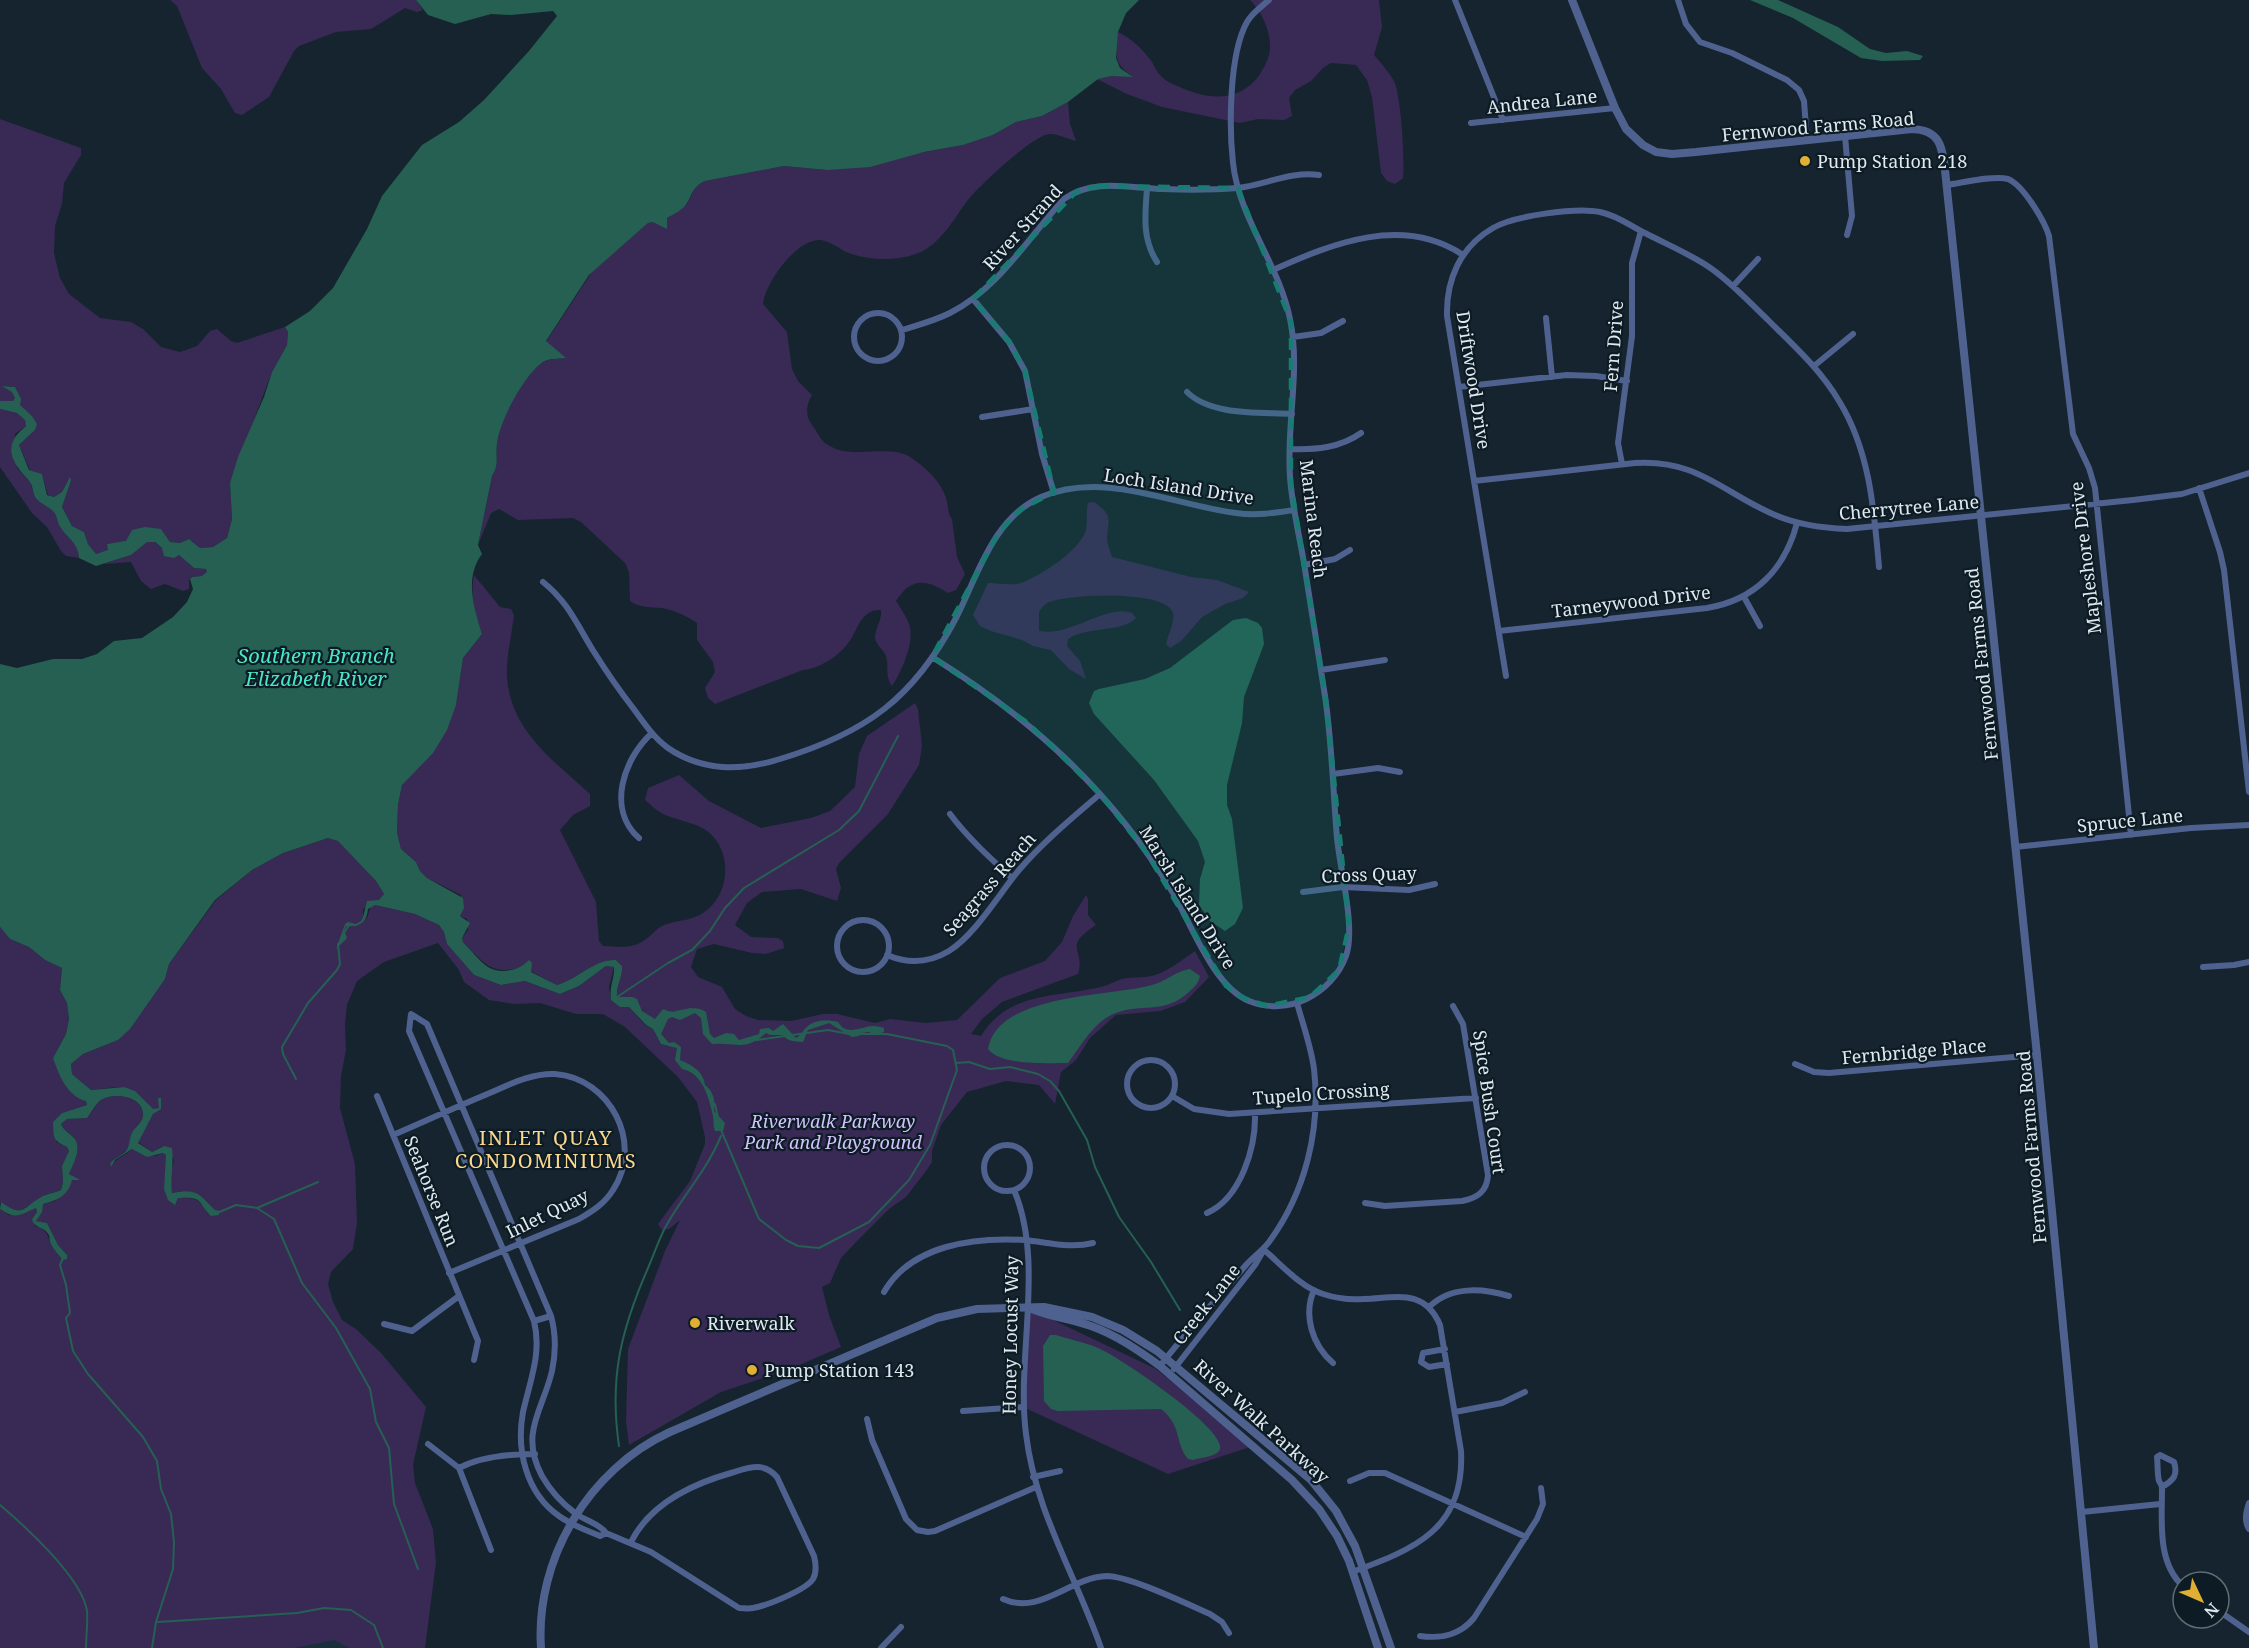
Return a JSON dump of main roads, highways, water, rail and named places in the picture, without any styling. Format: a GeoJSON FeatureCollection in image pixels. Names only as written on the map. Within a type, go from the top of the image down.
{"type":"FeatureCollection","features":[{"type":"Feature","properties":{"kind":"water","name":"Southern Branch Elizabeth River"},"geometry":{"type":"Polygon","coordinates":[[[416,0],[1139,0],[1126,13],[1118,32],[1116,58],[1120,68],[1133,77],[1112,76],[1098,79],[1068,102],[1042,116],[1016,122],[993,135],[963,145],[924,152],[870,167],[827,170],[784,166],[705,181],[696,188],[683,208],[667,218],[667,229],[653,222],[648,223],[589,275],[546,341],[566,358],[551,359],[536,368],[521,388],[502,424],[497,444],[496,467],[492,476],[478,545],[482,554],[473,573],[472,583],[474,604],[482,634],[463,658],[456,705],[447,730],[433,753],[402,785],[398,805],[397,832],[401,849],[416,862],[420,871],[427,878],[463,898],[464,908],[460,916],[470,923],[462,938],[463,942],[488,967],[499,971],[510,970],[529,960],[532,963],[531,972],[557,985],[600,963],[616,960],[622,966],[617,997],[637,999],[642,1011],[655,1019],[663,1009],[675,1012],[700,1009],[706,1012],[710,1034],[714,1038],[726,1033],[734,1034],[739,1040],[759,1034],[760,1029],[769,1028],[773,1031],[783,1024],[796,1038],[810,1024],[818,1021],[838,1022],[850,1030],[875,1026],[884,1028],[884,1032],[875,1035],[869,1032],[861,1033],[859,1036],[852,1037],[829,1023],[808,1030],[803,1042],[789,1040],[783,1035],[766,1033],[747,1044],[712,1044],[703,1034],[701,1018],[695,1013],[680,1020],[672,1017],[668,1019],[661,1034],[669,1043],[674,1042],[681,1047],[680,1060],[693,1066],[699,1072],[713,1097],[714,1111],[725,1123],[723,1131],[715,1131],[704,1087],[695,1076],[682,1069],[675,1060],[677,1048],[661,1044],[653,1029],[629,1007],[620,1007],[611,1000],[614,967],[606,966],[579,986],[560,994],[525,981],[501,985],[474,975],[447,944],[444,932],[439,925],[415,914],[375,905],[368,909],[366,918],[359,924],[367,901],[379,900],[384,894],[376,881],[338,841],[328,838],[283,853],[252,870],[215,900],[169,964],[165,979],[130,1029],[118,1040],[83,1054],[71,1064],[72,1074],[91,1090],[124,1087],[135,1091],[153,1109],[159,1108],[158,1098],[161,1098],[161,1109],[153,1114],[138,1143],[152,1152],[164,1146],[172,1148],[172,1193],[187,1191],[196,1193],[219,1211],[219,1215],[211,1216],[196,1199],[178,1198],[175,1205],[168,1200],[164,1189],[166,1155],[163,1153],[147,1157],[132,1149],[115,1160],[111,1167],[110,1163],[127,1150],[132,1132],[143,1115],[138,1104],[127,1097],[120,1096],[101,1100],[87,1118],[67,1119],[61,1124],[77,1143],[76,1157],[69,1174],[80,1180],[72,1180],[68,1190],[62,1196],[43,1204],[42,1212],[36,1221],[47,1223],[58,1245],[67,1255],[67,1259],[63,1260],[52,1246],[47,1232],[33,1222],[32,1219],[37,1212],[36,1208],[14,1215],[0,1209],[1,1202],[14,1210],[23,1210],[43,1196],[61,1190],[62,1166],[69,1151],[55,1138],[53,1122],[62,1113],[87,1105],[86,1101],[69,1090],[53,1058],[66,1034],[69,1019],[67,1003],[60,990],[62,968],[45,960],[29,947],[10,939],[0,927],[0,664],[17,668],[53,659],[82,659],[97,654],[114,641],[142,638],[173,617],[187,602],[193,589],[190,579],[207,572],[206,569],[194,568],[179,555],[174,558],[164,556],[162,548],[155,542],[147,542],[131,555],[96,566],[79,558],[77,548],[60,526],[55,513],[35,497],[30,482],[12,457],[13,441],[26,426],[25,420],[17,413],[0,409],[0,401],[13,401],[15,398],[12,392],[2,386],[15,387],[21,399],[20,405],[37,424],[35,430],[19,445],[29,470],[42,474],[47,495],[54,497],[62,492],[70,477],[62,507],[72,526],[84,532],[88,544],[96,554],[108,550],[107,544],[126,541],[132,530],[145,527],[161,529],[170,542],[180,543],[189,539],[200,548],[213,547],[227,538],[232,519],[230,483],[272,372],[287,345],[288,332],[285,327],[310,311],[333,288],[367,229],[382,196],[422,145],[459,122],[484,100],[529,51],[557,16],[553,11],[511,15],[491,14],[455,24],[428,15],[416,0]]]}},
{"type":"Feature","properties":{"kind":"water"},"geometry":{"type":"Polygon","coordinates":[[[1750,0],[1778,0],[1838,27],[1870,49],[1886,53],[1907,51],[1923,56],[1920,60],[1882,61],[1861,58],[1793,18],[1750,0]]]}},
{"type":"Feature","properties":{"kind":"water"},"geometry":{"type":"Polygon","coordinates":[[[1246,618],[1258,623],[1262,628],[1264,644],[1244,697],[1242,723],[1227,785],[1227,805],[1232,819],[1243,908],[1235,924],[1225,931],[1210,921],[1199,905],[1200,879],[1205,862],[1198,841],[1154,780],[1094,714],[1089,703],[1094,691],[1145,679],[1170,668],[1233,620],[1246,618]]]}},
{"type":"Feature","properties":{"kind":"water"},"geometry":{"type":"Polygon","coordinates":[[[348,922],[358,925],[346,926],[344,930],[347,938],[336,949],[345,924],[348,922]]]}},
{"type":"Feature","properties":{"kind":"water"},"geometry":{"type":"Polygon","coordinates":[[[1190,969],[1200,976],[1199,979],[1193,988],[1180,999],[1161,1006],[1122,1011],[1104,1019],[1082,1043],[1068,1063],[1013,1061],[994,1054],[988,1049],[996,1031],[1012,1017],[1033,1007],[1152,985],[1190,969]]]}},
{"type":"Feature","properties":{"kind":"water"},"geometry":{"type":"Polygon","coordinates":[[[1050,1335],[1099,1348],[1152,1381],[1209,1429],[1219,1442],[1219,1451],[1214,1455],[1188,1459],[1181,1447],[1173,1422],[1161,1409],[1058,1411],[1051,1409],[1044,1401],[1043,1346],[1050,1335]]]}},
{"type":"Feature","properties":{"kind":"waterway"},"geometry":{"type":"LineString","coordinates":[[617,997],[692,950],[744,888],[839,830],[859,811],[898,736]]}},
{"type":"Feature","properties":{"kind":"waterway"},"geometry":{"type":"LineString","coordinates":[[343,934],[349,925],[361,922]]}},
{"type":"Feature","properties":{"kind":"waterway"},"geometry":{"type":"LineString","coordinates":[[296,1079],[283,1054],[282,1047],[308,1003],[337,970],[340,964],[338,944]]}},
{"type":"Feature","properties":{"kind":"waterway"},"geometry":{"type":"LineString","coordinates":[[676,1012],[691,1009]]}},
{"type":"Feature","properties":{"kind":"waterway"},"geometry":{"type":"LineString","coordinates":[[757,1040],[828,1030],[849,1034]]}},
{"type":"Feature","properties":{"kind":"waterway"},"geometry":{"type":"LineString","coordinates":[[721,1130],[759,1219],[786,1240],[798,1246],[819,1248],[869,1222],[909,1180],[930,1145],[957,1070],[953,1050],[947,1046],[887,1034],[857,1034]]}},
{"type":"Feature","properties":{"kind":"waterway"},"geometry":{"type":"LineString","coordinates":[[956,1063],[969,1062],[990,1069],[1010,1067],[1038,1074],[1050,1081],[1059,1091],[1087,1140],[1095,1167],[1119,1217],[1151,1262],[1180,1310]]}},
{"type":"Feature","properties":{"kind":"waterway"},"geometry":{"type":"LineString","coordinates":[[715,1104],[718,1118]]}},
{"type":"Feature","properties":{"kind":"waterway"},"geometry":{"type":"LineString","coordinates":[[619,1446],[616,1421],[617,1376],[624,1334],[631,1312],[666,1226],[709,1160],[721,1136]]}},
{"type":"Feature","properties":{"kind":"waterway"},"geometry":{"type":"LineString","coordinates":[[217,1213],[236,1205],[257,1208],[318,1182]]}},
{"type":"Feature","properties":{"kind":"waterway"},"geometry":{"type":"LineString","coordinates":[[257,1208],[274,1219],[302,1283],[336,1328],[370,1389],[376,1422],[389,1448],[394,1504],[418,1569]]}},
{"type":"Feature","properties":{"kind":"waterway"},"geometry":{"type":"LineString","coordinates":[[63,1258],[60,1265],[66,1285],[70,1313],[66,1318],[73,1351],[88,1374],[143,1437],[157,1461],[161,1489],[171,1514],[174,1542],[173,1569],[156,1622],[152,1648]]}},
{"type":"Feature","properties":{"kind":"waterway"},"geometry":{"type":"LineString","coordinates":[[0,1505],[51,1554],[75,1584],[87,1611],[86,1648]]}},
{"type":"Feature","properties":{"kind":"waterway"},"geometry":{"type":"LineString","coordinates":[[158,1622],[297,1613],[324,1608],[351,1610],[374,1625],[383,1648]]}},
{"type":"Feature","properties":{"kind":"place","name":"Pump Station 218"},"geometry":{"type":"Point","coordinates":[1805,161]}},
{"type":"Feature","properties":{"kind":"place","name":"Riverwalk"},"geometry":{"type":"Point","coordinates":[695,1323]}},
{"type":"Feature","properties":{"kind":"place","name":"Pump Station 143"},"geometry":{"type":"Point","coordinates":[752,1370]}},
{"type":"Feature","properties":{"kind":"district","name":"INLET QUAY CONDOMINIUMS"},"geometry":{"type":"Point","coordinates":[546,1148]}},
{"type":"Feature","properties":{"kind":"park label","name":"Riverwalk Parkway Park and Playground"},"geometry":{"type":"Point","coordinates":[833,1131]}}]}
